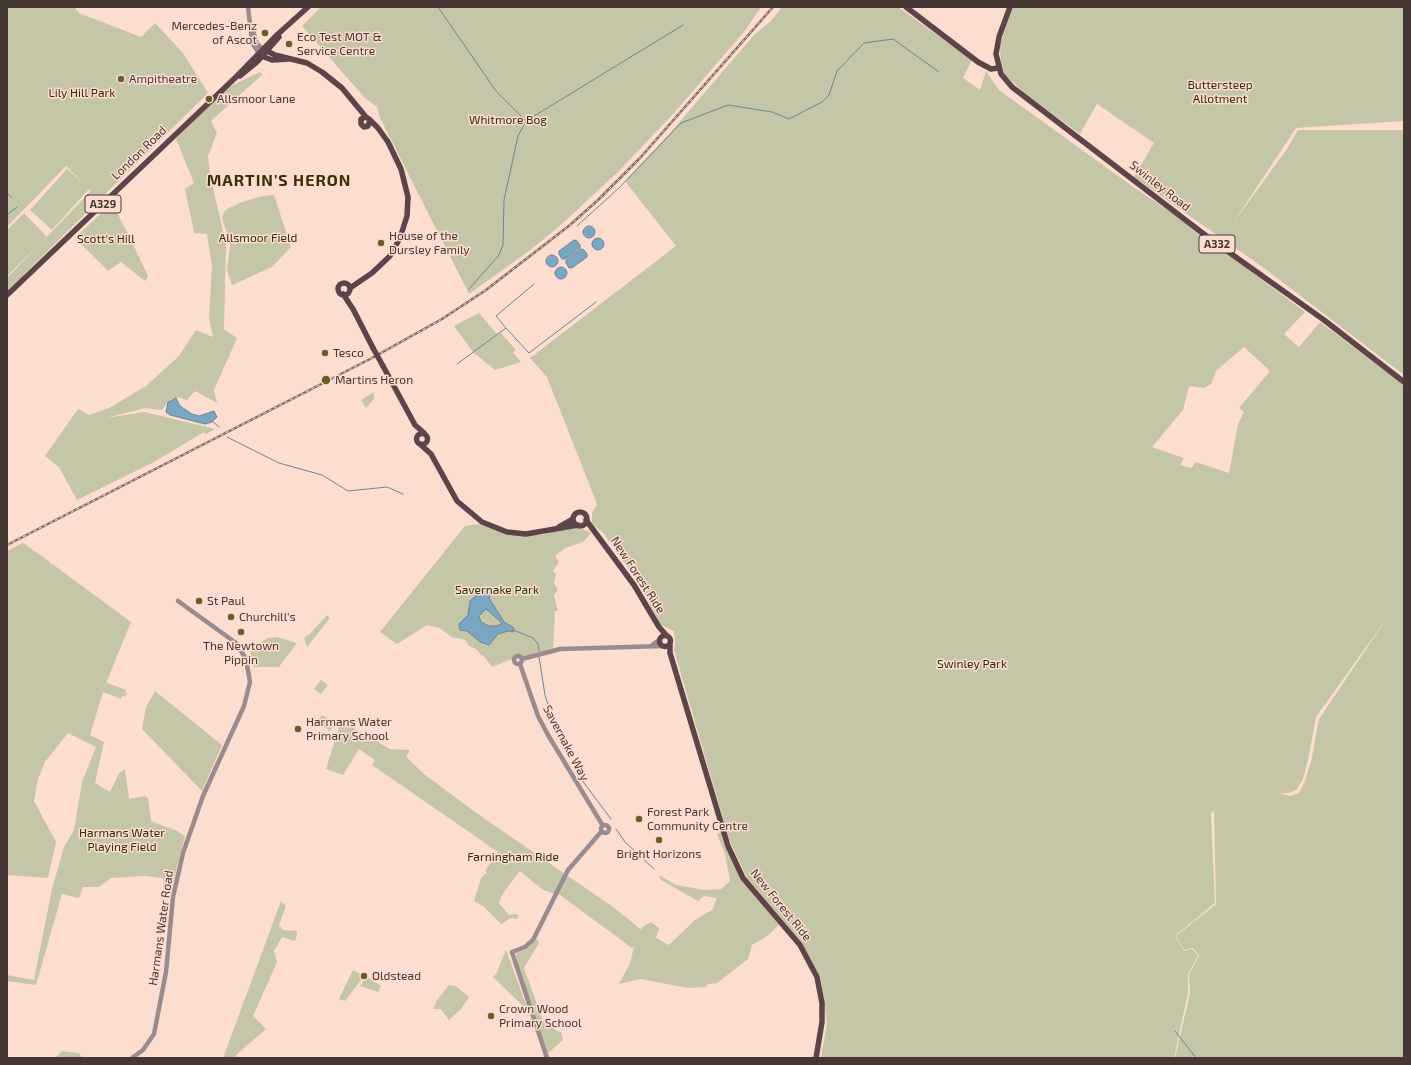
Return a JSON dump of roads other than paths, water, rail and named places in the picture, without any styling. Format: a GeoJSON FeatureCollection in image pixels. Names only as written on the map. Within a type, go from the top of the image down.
{"type":"FeatureCollection","features":[{"type":"Feature","properties":{"kind":"main road","name":"London Road"},"geometry":{"type":"LineString","coordinates":[[7,295],[260,55],[308,7]]}},
{"type":"Feature","properties":{"kind":"main road"},"geometry":{"type":"LineString","coordinates":[[906,7],[978,62],[991,69],[998,68],[996,54],[1010,7]]}},
{"type":"Feature","properties":{"kind":"main road"},"geometry":{"type":"LineString","coordinates":[[265,50],[306,63],[326,75],[342,88],[356,104],[369,125],[366,127]]}},
{"type":"Feature","properties":{"kind":"main road"},"geometry":{"type":"LineString","coordinates":[[260,55],[277,61],[290,59]]}},
{"type":"Feature","properties":{"kind":"main road","name":"Swinley Road"},"geometry":{"type":"LineString","coordinates":[[998,68],[1006,81],[1027,99],[1209,238],[1324,320],[1404,382]]}},
{"type":"Feature","properties":{"kind":"main road"},"geometry":{"type":"LineString","coordinates":[[365,119],[361,125],[383,134]]}},
{"type":"Feature","properties":{"kind":"main road"},"geometry":{"type":"LineString","coordinates":[[349,288],[342,283],[338,286],[338,291],[343,294],[380,266],[394,250],[400,238],[407,216],[408,197],[406,184],[396,158],[383,134],[365,119]]}},
{"type":"Feature","properties":{"kind":"main road","name":"New Forest Ride"},"geometry":{"type":"LineString","coordinates":[[349,288],[353,309]]}},
{"type":"Feature","properties":{"kind":"main road","name":"New Forest Ride"},"geometry":{"type":"LineString","coordinates":[[343,294],[353,309],[415,425],[427,439],[431,454],[457,500],[480,521],[507,532],[535,534],[582,523]]}},
{"type":"Feature","properties":{"kind":"main road","name":"New Forest Ride"},"geometry":{"type":"LineString","coordinates":[[415,425],[417,442],[431,454]]}},
{"type":"Feature","properties":{"kind":"main road"},"geometry":{"type":"LineString","coordinates":[[417,436],[419,434],[424,434]]}},
{"type":"Feature","properties":{"kind":"main road"},"geometry":{"type":"LineString","coordinates":[[420,444],[426,443],[427,439]]}},
{"type":"Feature","properties":{"kind":"main road","name":"New Forest Ride"},"geometry":{"type":"LineString","coordinates":[[554,530],[573,519],[576,513],[580,512],[585,515],[582,523]]}},
{"type":"Feature","properties":{"kind":"main road","name":"New Forest Ride"},"geometry":{"type":"LineString","coordinates":[[573,519],[574,523],[582,523],[598,534],[634,585],[659,628],[669,638],[670,653],[725,836],[736,864],[743,878],[800,945],[817,978],[822,1003],[822,1022],[816,1058]]}},
{"type":"Feature","properties":{"kind":"main road","name":"New Forest Ride"},"geometry":{"type":"LineString","coordinates":[[659,628],[659,640],[670,653]]}},
{"type":"Feature","properties":{"kind":"main road"},"geometry":{"type":"LineString","coordinates":[[659,640],[663,636],[667,636]]}},
{"type":"Feature","properties":{"kind":"main road"},"geometry":{"type":"LineString","coordinates":[[663,646],[670,643]]}},
{"type":"Feature","properties":{"kind":"street"},"geometry":{"type":"LineString","coordinates":[[248,7],[253,45],[260,55]]}},
{"type":"Feature","properties":{"kind":"street"},"geometry":{"type":"LineString","coordinates":[[250,24],[257,44],[265,50]]}},
{"type":"Feature","properties":{"kind":"street","name":"Harmans Water Road"},"geometry":{"type":"LineString","coordinates":[[132,1058],[148,1044],[156,1028],[166,972],[173,897],[187,837],[199,806],[246,700],[250,682],[247,662],[239,648],[231,639],[178,601]]}},
{"type":"Feature","properties":{"kind":"street"},"geometry":{"type":"LineString","coordinates":[[651,646],[659,640]]}},
{"type":"Feature","properties":{"kind":"street","name":"Savernake Way"},"geometry":{"type":"LineString","coordinates":[[602,826],[538,716],[521,662],[560,649],[663,646]]}},
{"type":"Feature","properties":{"kind":"street"},"geometry":{"type":"LineString","coordinates":[[547,1058],[512,952],[525,947],[533,940],[568,870],[601,832],[602,826],[608,826],[609,831],[606,834],[601,832]]}},
{"type":"Feature","properties":{"kind":"water"},"geometry":{"type":"Polygon","coordinates":[[[591,226],[594,227],[594,237],[587,238],[584,237],[583,230],[584,227],[591,226]]]}},
{"type":"Feature","properties":{"kind":"water"},"geometry":{"type":"Polygon","coordinates":[[[600,238],[603,239],[603,249],[596,250],[593,249],[592,242],[593,239],[600,238]]]}},
{"type":"Feature","properties":{"kind":"water"},"geometry":{"type":"Polygon","coordinates":[[[574,240],[580,245],[580,248],[565,259],[562,259],[559,251],[574,240]]]}},
{"type":"Feature","properties":{"kind":"water"},"geometry":{"type":"Polygon","coordinates":[[[581,249],[587,254],[587,257],[572,268],[569,268],[566,260],[581,249]]]}},
{"type":"Feature","properties":{"kind":"water"},"geometry":{"type":"Polygon","coordinates":[[[554,255],[557,256],[557,266],[550,267],[547,266],[546,259],[547,256],[554,255]]]}},
{"type":"Feature","properties":{"kind":"water"},"geometry":{"type":"Polygon","coordinates":[[[563,267],[566,268],[566,278],[559,279],[556,278],[555,271],[556,268],[563,267]]]}},
{"type":"Feature","properties":{"kind":"water"},"geometry":{"type":"Polygon","coordinates":[[[176,398],[180,406],[192,414],[199,416],[214,411],[217,417],[212,422],[205,424],[170,415],[166,412],[168,402],[176,398]]]}},
{"type":"Feature","properties":{"kind":"water"},"geometry":{"type":"Polygon","coordinates":[[[490,589],[489,598],[504,622],[514,628],[513,632],[508,631],[498,634],[489,645],[480,642],[467,631],[460,630],[459,624],[468,615],[470,601],[480,590],[490,589]],[[486,609],[479,616],[481,622],[489,626],[497,626],[502,623],[486,609]]]}},
{"type":"Feature","properties":{"kind":"waterway"},"geometry":{"type":"LineString","coordinates":[[438,7],[496,91],[525,120]]}},
{"type":"Feature","properties":{"kind":"waterway"},"geometry":{"type":"LineString","coordinates":[[469,289],[499,255],[503,245],[504,200],[518,136],[526,121],[683,25]]}},
{"type":"Feature","properties":{"kind":"waterway"},"geometry":{"type":"LineString","coordinates":[[577,226],[620,187],[681,123],[728,105],[772,112],[789,119],[822,102],[829,95],[837,71],[864,43],[893,39],[939,72]]}},
{"type":"Feature","properties":{"kind":"waterway"},"geometry":{"type":"LineString","coordinates":[[7,193],[12,198]]}},
{"type":"Feature","properties":{"kind":"waterway"},"geometry":{"type":"LineString","coordinates":[[7,215],[17,207]]}},
{"type":"Feature","properties":{"kind":"waterway"},"geometry":{"type":"LineString","coordinates":[[457,364],[506,328],[496,316],[534,284]]}},
{"type":"Feature","properties":{"kind":"waterway"},"geometry":{"type":"LineString","coordinates":[[506,328],[529,353],[596,302]]}},
{"type":"Feature","properties":{"kind":"waterway"},"geometry":{"type":"LineString","coordinates":[[212,421],[219,427]]}},
{"type":"Feature","properties":{"kind":"waterway"},"geometry":{"type":"LineString","coordinates":[[227,437],[279,463],[322,475],[348,491],[387,487],[403,494]]}},
{"type":"Feature","properties":{"kind":"waterway"},"geometry":{"type":"LineString","coordinates":[[513,630],[533,638],[538,644],[539,651]]}},
{"type":"Feature","properties":{"kind":"waterway"},"geometry":{"type":"LineString","coordinates":[[539,657],[545,695],[557,732],[567,754]]}},
{"type":"Feature","properties":{"kind":"waterway"},"geometry":{"type":"LineString","coordinates":[[574,764],[584,783],[611,819]]}},
{"type":"Feature","properties":{"kind":"waterway"},"geometry":{"type":"LineString","coordinates":[[616,829],[625,842],[654,869]]}},
{"type":"Feature","properties":{"kind":"waterway"},"geometry":{"type":"LineString","coordinates":[[1175,1031],[1196,1058]]}},
{"type":"Feature","properties":{"kind":"railway"},"geometry":{"type":"LineString","coordinates":[[7,545],[372,358],[442,319],[486,290],[570,225],[598,200],[640,158],[773,7]]}},
{"type":"Feature","properties":{"kind":"place","name":"Mercedes-Benz of Ascot"},"geometry":{"type":"Point","coordinates":[265,33]}},
{"type":"Feature","properties":{"kind":"place","name":"Eco Test MOT & Service Centre"},"geometry":{"type":"Point","coordinates":[289,44]}},
{"type":"Feature","properties":{"kind":"place","name":"Ampitheatre"},"geometry":{"type":"Point","coordinates":[121,79]}},
{"type":"Feature","properties":{"kind":"place","name":"Allsmoor Lane"},"geometry":{"type":"Point","coordinates":[209,99]}},
{"type":"Feature","properties":{"kind":"place","name":"House of the Dursley Family"},"geometry":{"type":"Point","coordinates":[381,243]}},
{"type":"Feature","properties":{"kind":"place","name":"Tesco"},"geometry":{"type":"Point","coordinates":[325,353]}},
{"type":"Feature","properties":{"kind":"place","name":"Martins Heron"},"geometry":{"type":"Point","coordinates":[326,380]}},
{"type":"Feature","properties":{"kind":"place","name":"St Paul"},"geometry":{"type":"Point","coordinates":[199,601]}},
{"type":"Feature","properties":{"kind":"place","name":"Churchill's"},"geometry":{"type":"Point","coordinates":[231,617]}},
{"type":"Feature","properties":{"kind":"place","name":"The Newtown Pippin"},"geometry":{"type":"Point","coordinates":[241,632]}},
{"type":"Feature","properties":{"kind":"place","name":"Harmans Water Primary School"},"geometry":{"type":"Point","coordinates":[298,729]}},
{"type":"Feature","properties":{"kind":"place","name":"Forest Park Community Centre"},"geometry":{"type":"Point","coordinates":[639,819]}},
{"type":"Feature","properties":{"kind":"place","name":"Bright Horizons"},"geometry":{"type":"Point","coordinates":[659,840]}},
{"type":"Feature","properties":{"kind":"place","name":"Oldstead"},"geometry":{"type":"Point","coordinates":[364,976]}},
{"type":"Feature","properties":{"kind":"place","name":"Crown Wood Primary School"},"geometry":{"type":"Point","coordinates":[491,1016]}},
{"type":"Feature","properties":{"kind":"district","name":"MARTIN'S HERON"},"geometry":{"type":"Point","coordinates":[279,181]}},
{"type":"Feature","properties":{"kind":"park label","name":"Buttersteep Allotment"},"geometry":{"type":"Point","coordinates":[1220,92]}},
{"type":"Feature","properties":{"kind":"park label","name":"Lily Hill Park"},"geometry":{"type":"Point","coordinates":[82,93]}},
{"type":"Feature","properties":{"kind":"park label","name":"Whitmore Bog"},"geometry":{"type":"Point","coordinates":[508,120]}},
{"type":"Feature","properties":{"kind":"park label","name":"Allsmoor Field"},"geometry":{"type":"Point","coordinates":[258,238]}},
{"type":"Feature","properties":{"kind":"park label","name":"Scott's Hill"},"geometry":{"type":"Point","coordinates":[106,239]}},
{"type":"Feature","properties":{"kind":"park label","name":"Savernake Park"},"geometry":{"type":"Point","coordinates":[497,590]}},
{"type":"Feature","properties":{"kind":"park label","name":"Swinley Park"},"geometry":{"type":"Point","coordinates":[972,664]}},
{"type":"Feature","properties":{"kind":"park label","name":"Harmans Water Playing Field"},"geometry":{"type":"Point","coordinates":[122,840]}},
{"type":"Feature","properties":{"kind":"park label","name":"Farningham Ride"},"geometry":{"type":"Point","coordinates":[513,857]}}]}
